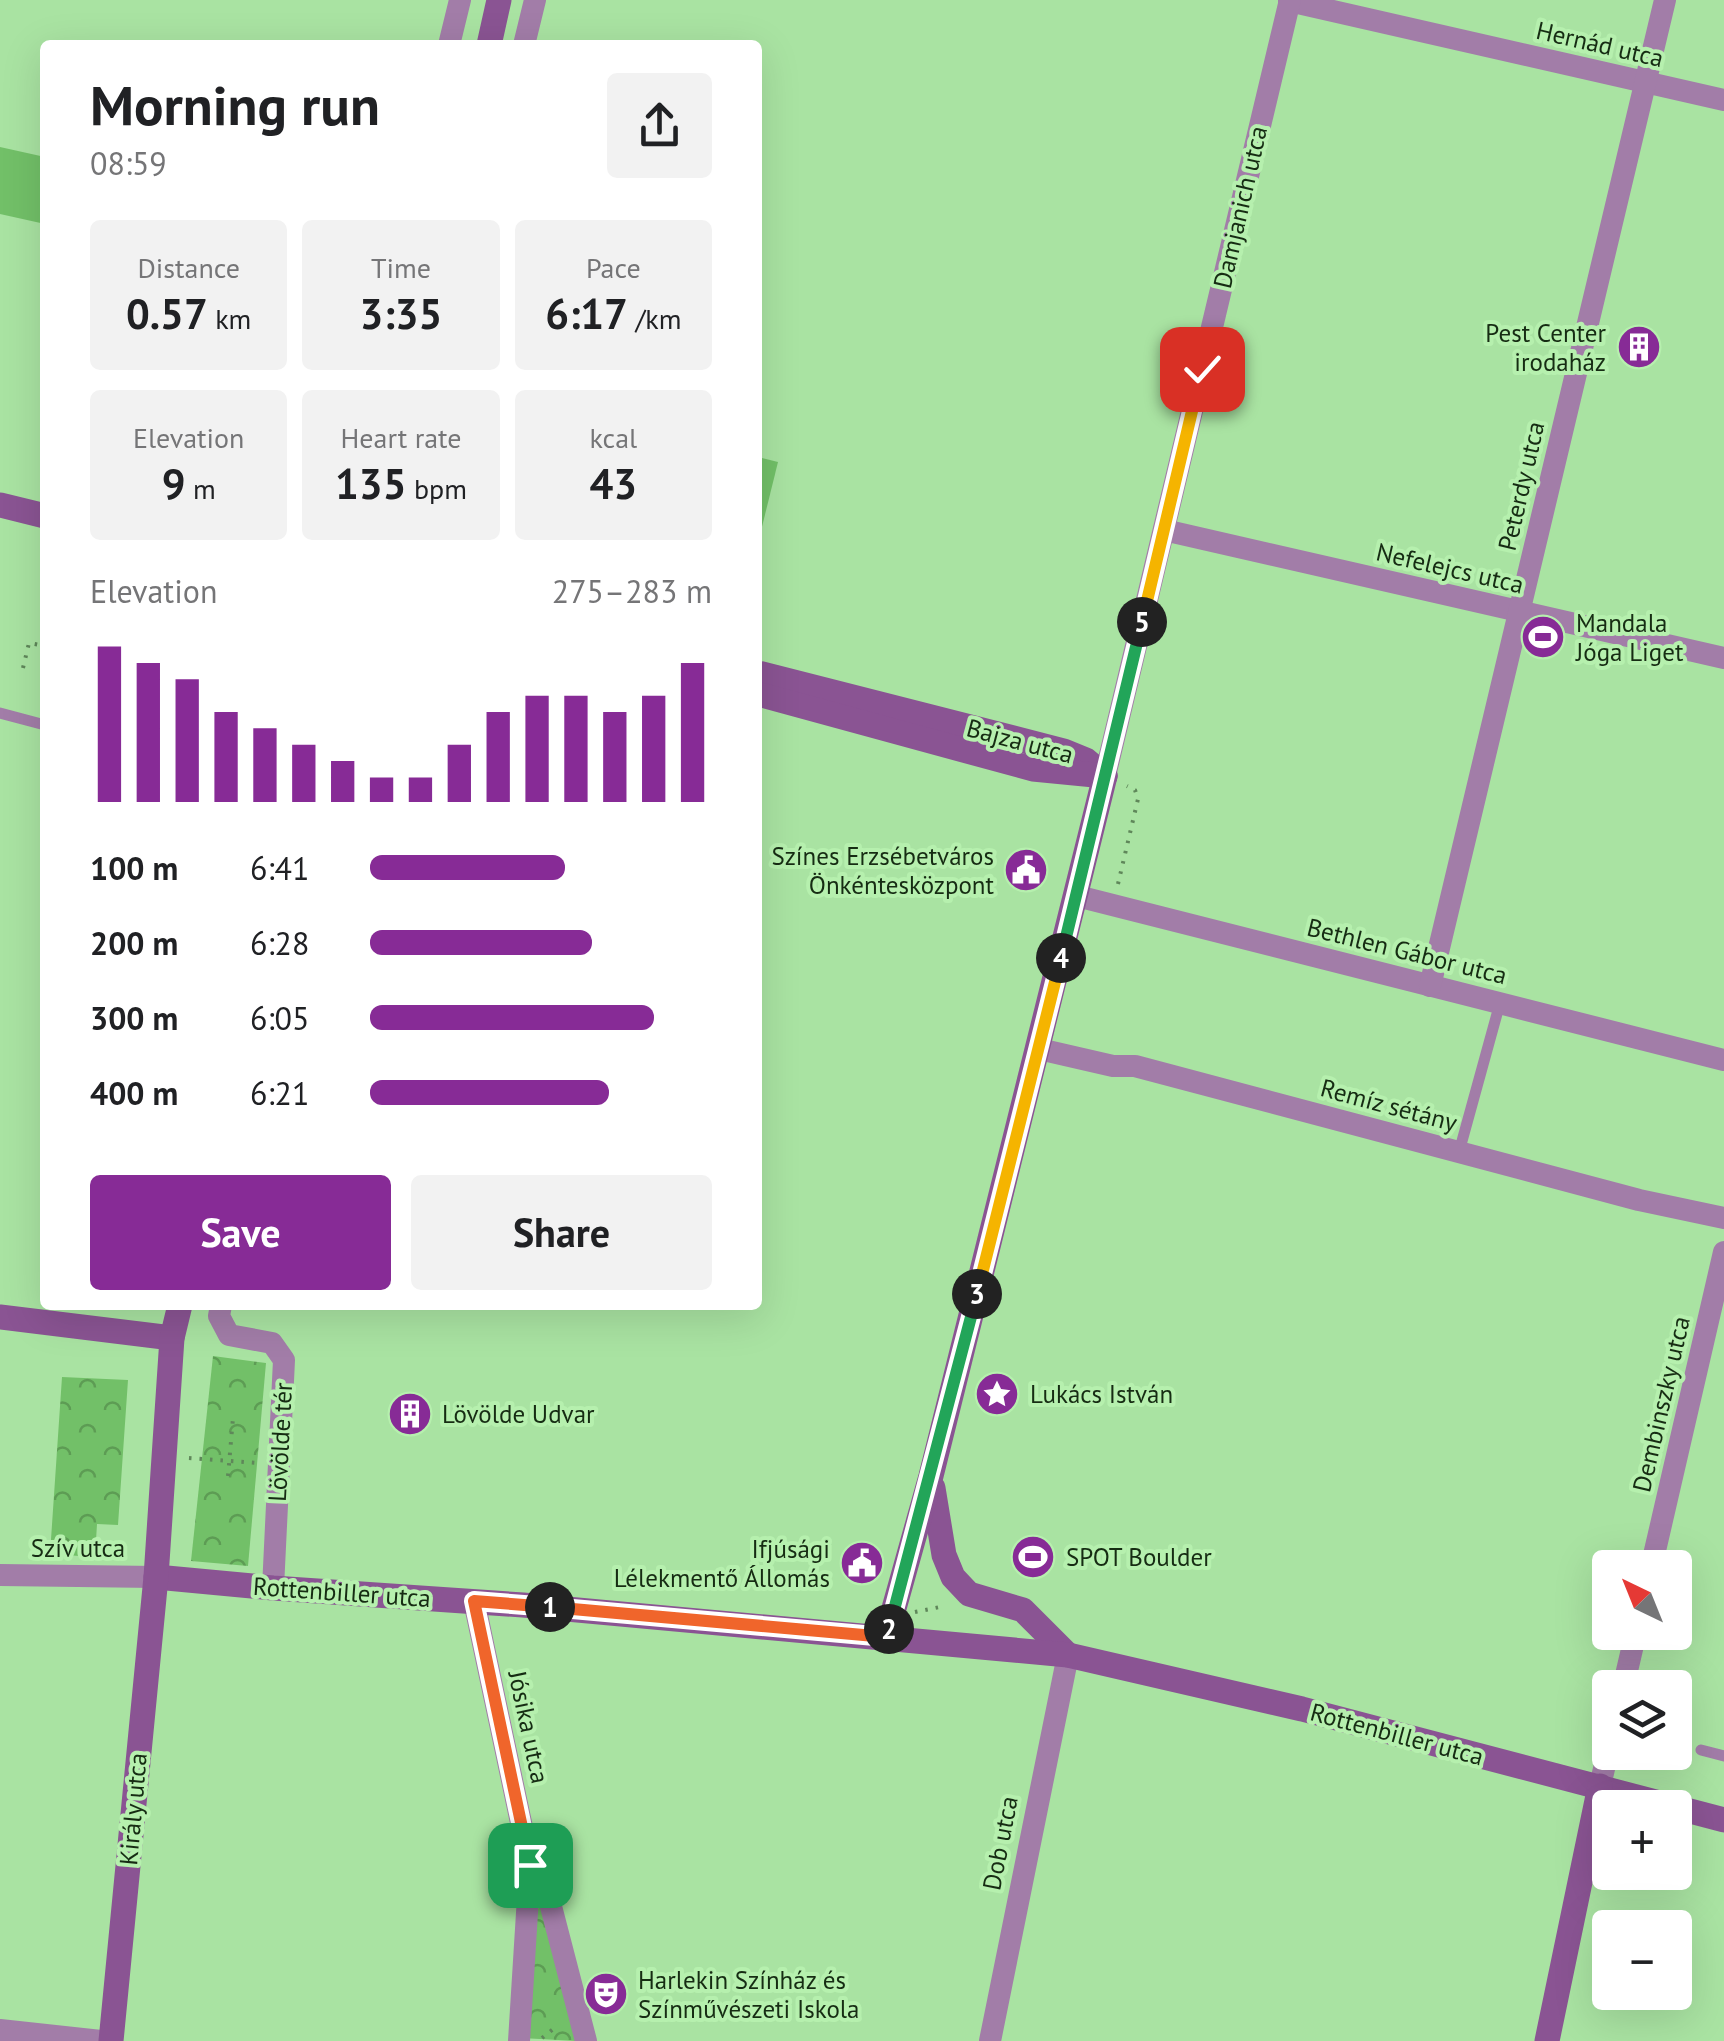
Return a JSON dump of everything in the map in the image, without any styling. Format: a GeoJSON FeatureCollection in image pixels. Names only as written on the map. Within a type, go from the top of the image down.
{"type":"FeatureCollection","features":[{"type":"Feature","properties":{"kind":"street"},"geometry":{"type":"LineString","coordinates":[[450,40],[460,0]]}},
{"type":"Feature","properties":{"kind":"street"},"geometry":{"type":"LineString","coordinates":[[489,40],[499,0]]}},
{"type":"Feature","properties":{"kind":"street"},"geometry":{"type":"LineString","coordinates":[[525,40],[535,0]]}},
{"type":"Feature","properties":{"kind":"street","name":"Peterdy utca"},"geometry":{"type":"LineString","coordinates":[[1430,986],[1665,0]]}},
{"type":"Feature","properties":{"kind":"street","name":"Hernád utca"},"geometry":{"type":"LineString","coordinates":[[1289,1],[1724,100]]}},
{"type":"Feature","properties":{"kind":"street","name":"Damjanich utca"},"geometry":{"type":"LineString","coordinates":[[886,1637],[931,1476],[1039,1049],[1289,1]]}},
{"type":"Feature","properties":{"kind":"street"},"geometry":{"type":"LineString","coordinates":[[0,506],[40,515]]}},
{"type":"Feature","properties":{"kind":"street","name":"Nefelejcs utca"},"geometry":{"type":"LineString","coordinates":[[1164,530],[1724,658]]}},
{"type":"Feature","properties":{"kind":"street","name":"Bajza utca"},"geometry":{"type":"LineString","coordinates":[[762,675],[814,698],[1033,769],[1105,776]]}},
{"type":"Feature","properties":{"kind":"street","name":"Bajza utca"},"geometry":{"type":"LineString","coordinates":[[762,694],[814,698]]}},
{"type":"Feature","properties":{"kind":"street","name":"Bethlen Gábor utca"},"geometry":{"type":"LineString","coordinates":[[1076,896],[1724,1060]]}},
{"type":"Feature","properties":{"kind":"street","name":"Remíz sétány"},"geometry":{"type":"LineString","coordinates":[[1039,1049],[1114,1066],[1135,1066],[1639,1200],[1724,1218]]}},
{"type":"Feature","properties":{"kind":"street","name":"Dembinszky utca"},"geometry":{"type":"LineString","coordinates":[[1655,1550],[1724,1252]]}},
{"type":"Feature","properties":{"kind":"street"},"geometry":{"type":"LineString","coordinates":[[156,1576],[172,1338],[179,1310]]}},
{"type":"Feature","properties":{"kind":"street","name":"Lövölde tér"},"geometry":{"type":"LineString","coordinates":[[220,1310],[218,1316],[229,1334],[272,1343],[284,1360],[273,1588]]}},
{"type":"Feature","properties":{"kind":"street"},"geometry":{"type":"LineString","coordinates":[[0,1317],[172,1338]]}},
{"type":"Feature","properties":{"kind":"street"},"geometry":{"type":"LineString","coordinates":[[931,1476],[944,1556],[954,1577],[969,1594],[1023,1610],[1068,1655]]}},
{"type":"Feature","properties":{"kind":"street","name":"Szív utca"},"geometry":{"type":"LineString","coordinates":[[0,1575],[156,1576]]}},
{"type":"Feature","properties":{"kind":"street","name":"Rottenbiller utca"},"geometry":{"type":"LineString","coordinates":[[156,1576],[1068,1655],[1302,1709],[1724,1820]]}},
{"type":"Feature","properties":{"kind":"street","name":"Király utca"},"geometry":{"type":"LineString","coordinates":[[112,2041],[156,1576]]}},
{"type":"Feature","properties":{"kind":"street","name":"Jósika utca"},"geometry":{"type":"LineString","coordinates":[[474,1601],[530,1865],[519,2041]]}},
{"type":"Feature","properties":{"kind":"street","name":"Dob utca"},"geometry":{"type":"LineString","coordinates":[[990,2041],[1068,1655]]}},
{"type":"Feature","properties":{"kind":"street"},"geometry":{"type":"LineString","coordinates":[[1547,2041],[1604,1770]]}},
{"type":"Feature","properties":{"kind":"street","name":"Jósika utca"},"geometry":{"type":"LineString","coordinates":[[530,1865],[547,1891],[586,2041]]}},
{"type":"Feature","properties":{"kind":"street"},"geometry":{"type":"LineString","coordinates":[[0,2030],[101,2041]]}},
{"type":"Feature","properties":{"kind":"lane"},"geometry":{"type":"LineString","coordinates":[[0,714],[40,724]]}},
{"type":"Feature","properties":{"kind":"lane"},"geometry":{"type":"LineString","coordinates":[[1450,1149],[1500,1004]]}},
{"type":"Feature","properties":{"kind":"lane"},"geometry":{"type":"LineString","coordinates":[[1701,1750],[1724,1756]]}},
{"type":"Feature","properties":{"kind":"path"},"geometry":{"type":"LineString","coordinates":[[22,668],[29,643],[40,645]]}},
{"type":"Feature","properties":{"kind":"path"},"geometry":{"type":"LineString","coordinates":[[1105,776],[1135,790],[1138,799],[1112,905]]}},
{"type":"Feature","properties":{"kind":"path"},"geometry":{"type":"LineString","coordinates":[[228,1476],[233,1418]]}},
{"type":"Feature","properties":{"kind":"path"},"geometry":{"type":"LineString","coordinates":[[164,1456],[278,1464]]}},
{"type":"Feature","properties":{"kind":"green space"},"geometry":{"type":"Polygon","coordinates":[[[0,147],[40,156],[40,223],[0,214],[0,147]]]}},
{"type":"Feature","properties":{"kind":"green space"},"geometry":{"type":"Polygon","coordinates":[[[762,458],[778,462],[762,527],[762,458]]]}},
{"type":"Feature","properties":{"kind":"green space"},"geometry":{"type":"Polygon","coordinates":[[[213,1356],[266,1363],[248,1566],[191,1561],[213,1356]]]}},
{"type":"Feature","properties":{"kind":"green space"},"geometry":{"type":"Polygon","coordinates":[[[62,1377],[128,1380],[118,1525],[97,1524],[95,1557],[50,1554],[62,1377]]]}},
{"type":"Feature","properties":{"kind":"green space"},"geometry":{"type":"Polygon","coordinates":[[[540,1895],[577,2041],[521,2038],[540,1895]]]}},
{"type":"Feature","properties":{"kind":"place","name":"Pest Center irodaház"},"geometry":{"type":"Point","coordinates":[1639,347]}},
{"type":"Feature","properties":{"kind":"place","name":"Mandala Jóga Liget"},"geometry":{"type":"Point","coordinates":[1543,637]}},
{"type":"Feature","properties":{"kind":"place","name":"Színes Erzsébetváros Önkéntesközpont"},"geometry":{"type":"Point","coordinates":[1026,870]}},
{"type":"Feature","properties":{"kind":"place","name":"Lukács István"},"geometry":{"type":"Point","coordinates":[997,1394]}},
{"type":"Feature","properties":{"kind":"place","name":"Lövölde Udvar"},"geometry":{"type":"Point","coordinates":[410,1414]}},
{"type":"Feature","properties":{"kind":"place","name":"SPOT Boulder"},"geometry":{"type":"Point","coordinates":[1033,1557]}},
{"type":"Feature","properties":{"kind":"place","name":"Ifjúsági Lélekmentő Állomás"},"geometry":{"type":"Point","coordinates":[862,1563]}},
{"type":"Feature","properties":{"kind":"place","name":"Harlekin Színház és Színművészeti Iskola"},"geometry":{"type":"Point","coordinates":[606,1994]}},
{"type":"Feature","properties":{"kind":"route"},"geometry":{"type":"LineString","coordinates":[[530,1865],[474,1601],[886,1637],[931,1476],[1039,1049],[1202,369]]}}]}
